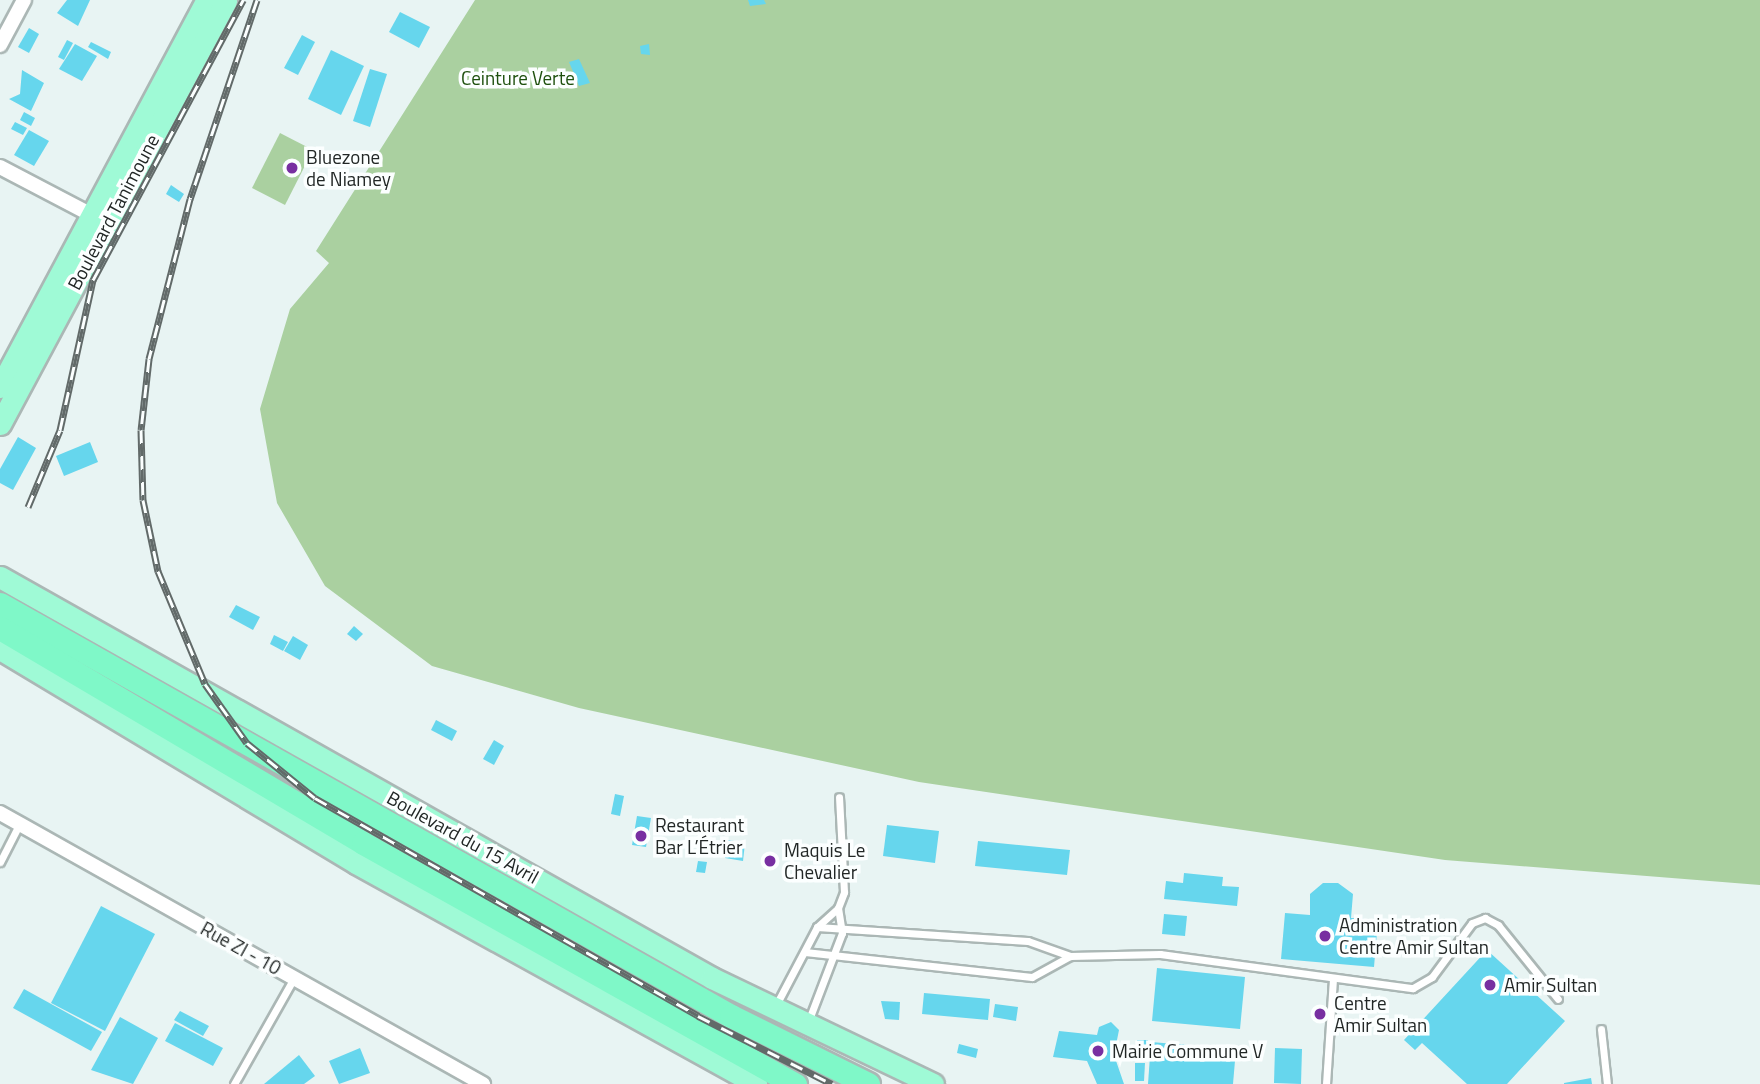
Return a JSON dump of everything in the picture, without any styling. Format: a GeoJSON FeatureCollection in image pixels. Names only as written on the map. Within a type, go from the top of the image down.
{"type":"FeatureCollection","features":[{"type":"Feature","properties":{"kind":"highway","name":"Boulevard du 15 Avril"},"geometry":{"type":"LineString","coordinates":[[0,604],[731,1016],[869,1084]]}},
{"type":"Feature","properties":{"kind":"highway"},"geometry":{"type":"LineString","coordinates":[[0,628],[351,837],[795,1084]]}},
{"type":"Feature","properties":{"kind":"main road","name":"Boulevard Tanimoune"},"geometry":{"type":"LineString","coordinates":[[3,375],[207,0]]}},
{"type":"Feature","properties":{"kind":"main road","name":"Boulevard Tanimoune"},"geometry":{"type":"LineString","coordinates":[[0,424],[226,0]]}},
{"type":"Feature","properties":{"kind":"main road","name":"Boulevard du 15 Avril"},"geometry":{"type":"LineString","coordinates":[[0,577],[773,1010],[933,1084]]}},
{"type":"Feature","properties":{"kind":"main road"},"geometry":{"type":"LineString","coordinates":[[0,649],[356,863],[756,1084]]}},
{"type":"Feature","properties":{"kind":"street"},"geometry":{"type":"LineString","coordinates":[[0,45],[24,0]]}},
{"type":"Feature","properties":{"kind":"street"},"geometry":{"type":"LineString","coordinates":[[0,167],[92,215]]}},
{"type":"Feature","properties":{"kind":"street","name":"Rue ZI - 10"},"geometry":{"type":"LineString","coordinates":[[0,813],[483,1084]]}},
{"type":"Feature","properties":{"kind":"lane"},"geometry":{"type":"LineString","coordinates":[[773,1010],[817,927],[838,908],[844,892],[839,797]]}},
{"type":"Feature","properties":{"kind":"lane"},"geometry":{"type":"LineString","coordinates":[[0,862],[20,823]]}},
{"type":"Feature","properties":{"kind":"lane"},"geometry":{"type":"LineString","coordinates":[[808,1028],[809,1008],[834,958],[842,933],[838,908]]}},
{"type":"Feature","properties":{"kind":"lane"},"geometry":{"type":"LineString","coordinates":[[817,927],[842,933],[1028,941],[1070,956],[1160,954],[1413,988],[1432,977],[1472,923],[1485,918],[1498,925],[1558,999]]}},
{"type":"Feature","properties":{"kind":"lane"},"geometry":{"type":"LineString","coordinates":[[805,952],[834,958],[1032,977],[1070,956]]}},
{"type":"Feature","properties":{"kind":"lane"},"geometry":{"type":"LineString","coordinates":[[234,1084],[294,978]]}},
{"type":"Feature","properties":{"kind":"lane"},"geometry":{"type":"LineString","coordinates":[[1326,1084],[1333,979]]}},
{"type":"Feature","properties":{"kind":"lane"},"geometry":{"type":"LineString","coordinates":[[1601,1029],[1607,1084]]}},
{"type":"Feature","properties":{"kind":"green space","name":"Ceinture Verte"},"geometry":{"type":"Polygon","coordinates":[[[475,0],[1760,0],[1760,885],[1445,860],[919,782],[579,708],[432,666],[325,586],[277,503],[260,409],[290,309],[329,263],[316,251],[475,0]]]}},
{"type":"Feature","properties":{"kind":"green space"},"geometry":{"type":"Polygon","coordinates":[[[280,133],[313,150],[285,205],[252,188],[280,133]]]}},
{"type":"Feature","properties":{"kind":"building"},"geometry":{"type":"Polygon","coordinates":[[[67,0],[90,0],[78,26],[57,13],[67,0]]]}},
{"type":"Feature","properties":{"kind":"building"},"geometry":{"type":"Polygon","coordinates":[[[748,0],[764,0],[766,4],[750,6],[748,0]]]}},
{"type":"Feature","properties":{"kind":"building"},"geometry":{"type":"Polygon","coordinates":[[[400,12],[430,27],[419,48],[389,32],[400,12]]]}},
{"type":"Feature","properties":{"kind":"building"},"geometry":{"type":"Polygon","coordinates":[[[29,28],[39,34],[29,53],[18,47],[29,28]]]}},
{"type":"Feature","properties":{"kind":"building"},"geometry":{"type":"Polygon","coordinates":[[[302,35],[315,42],[298,75],[284,68],[302,35]]]}},
{"type":"Feature","properties":{"kind":"building"},"geometry":{"type":"Polygon","coordinates":[[[67,40],[73,43],[64,60],[58,57],[67,40]]]}},
{"type":"Feature","properties":{"kind":"building"},"geometry":{"type":"Polygon","coordinates":[[[91,42],[111,52],[108,59],[88,47],[91,42]]]}},
{"type":"Feature","properties":{"kind":"building"},"geometry":{"type":"Polygon","coordinates":[[[75,44],[97,56],[82,81],[59,69],[75,44]]]}},
{"type":"Feature","properties":{"kind":"building"},"geometry":{"type":"Polygon","coordinates":[[[649,44],[650,55],[641,54],[640,46],[649,44]]]}},
{"type":"Feature","properties":{"kind":"building"},"geometry":{"type":"Polygon","coordinates":[[[331,50],[364,66],[341,115],[308,99],[331,50]]]}},
{"type":"Feature","properties":{"kind":"building"},"geometry":{"type":"Polygon","coordinates":[[[579,59],[590,83],[579,86],[569,62],[579,59]]]}},
{"type":"Feature","properties":{"kind":"building"},"geometry":{"type":"Polygon","coordinates":[[[370,69],[387,74],[370,127],[353,121],[370,69]]]}},
{"type":"Feature","properties":{"kind":"building"},"geometry":{"type":"Polygon","coordinates":[[[22,70],[44,83],[31,111],[9,99],[20,94],[22,70]]]}},
{"type":"Feature","properties":{"kind":"building"},"geometry":{"type":"Polygon","coordinates":[[[24,112],[35,118],[31,126],[20,120],[24,112]]]}},
{"type":"Feature","properties":{"kind":"building"},"geometry":{"type":"Polygon","coordinates":[[[15,122],[27,128],[23,135],[11,129],[15,122]]]}},
{"type":"Feature","properties":{"kind":"building"},"geometry":{"type":"Polygon","coordinates":[[[29,130],[49,141],[34,166],[14,155],[29,130]]]}},
{"type":"Feature","properties":{"kind":"building"},"geometry":{"type":"Polygon","coordinates":[[[171,185],[184,194],[179,202],[166,194],[171,185]]]}},
{"type":"Feature","properties":{"kind":"building"},"geometry":{"type":"Polygon","coordinates":[[[18,437],[36,448],[13,490],[0,483],[0,469],[18,437]]]}},
{"type":"Feature","properties":{"kind":"building"},"geometry":{"type":"Polygon","coordinates":[[[90,442],[98,462],[64,476],[56,456],[90,442]]]}},
{"type":"Feature","properties":{"kind":"building"},"geometry":{"type":"Polygon","coordinates":[[[236,605],[260,617],[253,630],[229,617],[236,605]]]}},
{"type":"Feature","properties":{"kind":"building"},"geometry":{"type":"Polygon","coordinates":[[[354,626],[363,634],[356,641],[347,634],[354,626]]]}},
{"type":"Feature","properties":{"kind":"building"},"geometry":{"type":"Polygon","coordinates":[[[274,635],[288,642],[283,651],[270,644],[274,635]]]}},
{"type":"Feature","properties":{"kind":"building"},"geometry":{"type":"Polygon","coordinates":[[[293,636],[308,645],[300,660],[284,651],[293,636]]]}},
{"type":"Feature","properties":{"kind":"building"},"geometry":{"type":"Polygon","coordinates":[[[436,720],[457,731],[452,741],[431,730],[436,720]]]}},
{"type":"Feature","properties":{"kind":"building"},"geometry":{"type":"Polygon","coordinates":[[[494,740],[504,746],[494,765],[483,759],[494,740]]]}},
{"type":"Feature","properties":{"kind":"building"},"geometry":{"type":"Polygon","coordinates":[[[615,794],[624,796],[620,816],[611,814],[615,794]]]}},
{"type":"Feature","properties":{"kind":"building"},"geometry":{"type":"Polygon","coordinates":[[[637,816],[651,818],[646,847],[632,845],[637,816]]]}},
{"type":"Feature","properties":{"kind":"building"},"geometry":{"type":"Polygon","coordinates":[[[887,825],[939,831],[935,863],[883,856],[887,825]]]}},
{"type":"Feature","properties":{"kind":"building"},"geometry":{"type":"Polygon","coordinates":[[[728,840],[745,843],[743,861],[725,858],[728,840]]]}},
{"type":"Feature","properties":{"kind":"building"},"geometry":{"type":"Polygon","coordinates":[[[978,841],[1070,850],[1067,875],[975,866],[978,841]]]}},
{"type":"Feature","properties":{"kind":"building"},"geometry":{"type":"Polygon","coordinates":[[[698,861],[707,862],[705,873],[696,872],[698,861]]]}},
{"type":"Feature","properties":{"kind":"building"},"geometry":{"type":"Polygon","coordinates":[[[1184,873],[1223,877],[1222,886],[1239,887],[1237,906],[1164,899],[1166,881],[1183,883],[1184,873]]]}},
{"type":"Feature","properties":{"kind":"building"},"geometry":{"type":"Polygon","coordinates":[[[1323,883],[1338,883],[1353,894],[1351,918],[1378,920],[1374,967],[1281,959],[1285,913],[1310,915],[1310,894],[1323,883]]]}},
{"type":"Feature","properties":{"kind":"building"},"geometry":{"type":"Polygon","coordinates":[[[101,906],[155,934],[105,1031],[51,1003],[101,906]]]}},
{"type":"Feature","properties":{"kind":"building"},"geometry":{"type":"Polygon","coordinates":[[[1164,914],[1187,916],[1185,936],[1162,934],[1164,914]]]}},
{"type":"Feature","properties":{"kind":"building","name":"Amir Sultan"},"geometry":{"type":"Polygon","coordinates":[[[1487,950],[1565,1021],[1507,1084],[1467,1084],[1422,1043],[1415,1050],[1404,1040],[1487,950]]]}},
{"type":"Feature","properties":{"kind":"building"},"geometry":{"type":"Polygon","coordinates":[[[1157,968],[1245,977],[1240,1029],[1152,1021],[1157,968]]]}},
{"type":"Feature","properties":{"kind":"building"},"geometry":{"type":"Polygon","coordinates":[[[24,989],[102,1032],[91,1051],[13,1008],[24,989]]]}},
{"type":"Feature","properties":{"kind":"building"},"geometry":{"type":"Polygon","coordinates":[[[924,993],[990,999],[988,1020],[922,1014],[924,993]]]}},
{"type":"Feature","properties":{"kind":"building"},"geometry":{"type":"Polygon","coordinates":[[[881,1001],[900,1002],[899,1020],[885,1019],[881,1001]]]}},
{"type":"Feature","properties":{"kind":"building"},"geometry":{"type":"Polygon","coordinates":[[[995,1004],[1018,1007],[1016,1021],[993,1017],[995,1004]]]}},
{"type":"Feature","properties":{"kind":"building"},"geometry":{"type":"Polygon","coordinates":[[[180,1011],[209,1026],[203,1036],[174,1020],[180,1011]]]}},
{"type":"Feature","properties":{"kind":"building"},"geometry":{"type":"Polygon","coordinates":[[[120,1017],[158,1038],[133,1084],[91,1070],[120,1017]]]}},
{"type":"Feature","properties":{"kind":"building"},"geometry":{"type":"Polygon","coordinates":[[[1111,1022],[1119,1030],[1114,1055],[1124,1084],[1097,1084],[1087,1061],[1053,1057],[1059,1031],[1097,1035],[1099,1027],[1111,1022]]]}},
{"type":"Feature","properties":{"kind":"building"},"geometry":{"type":"Polygon","coordinates":[[[175,1023],[223,1048],[213,1066],[165,1041],[175,1023]]]}},
{"type":"Feature","properties":{"kind":"building"},"geometry":{"type":"Polygon","coordinates":[[[1137,1040],[1148,1040],[1147,1059],[1136,1059],[1137,1040]]]}},
{"type":"Feature","properties":{"kind":"building"},"geometry":{"type":"Polygon","coordinates":[[[1151,1042],[1236,1049],[1233,1084],[1148,1084],[1151,1042]]]}},
{"type":"Feature","properties":{"kind":"building"},"geometry":{"type":"Polygon","coordinates":[[[959,1044],[978,1049],[976,1058],[957,1053],[959,1044]]]}},
{"type":"Feature","properties":{"kind":"building"},"geometry":{"type":"Polygon","coordinates":[[[360,1048],[370,1073],[339,1084],[329,1061],[360,1048]]]}},
{"type":"Feature","properties":{"kind":"building"},"geometry":{"type":"Polygon","coordinates":[[[1275,1048],[1302,1049],[1301,1084],[1274,1083],[1275,1048]]]}},
{"type":"Feature","properties":{"kind":"building"},"geometry":{"type":"Polygon","coordinates":[[[299,1055],[315,1076],[304,1084],[264,1084],[299,1055]]]}},
{"type":"Feature","properties":{"kind":"building"},"geometry":{"type":"Polygon","coordinates":[[[1135,1063],[1145,1063],[1144,1081],[1135,1081],[1135,1063]]]}},
{"type":"Feature","properties":{"kind":"building"},"geometry":{"type":"Polygon","coordinates":[[[1591,1078],[1592,1084],[1564,1084],[1564,1083],[1591,1078]]]}},
{"type":"Feature","properties":{"kind":"railway"},"geometry":{"type":"LineString","coordinates":[[28,507],[60,430],[93,280],[243,0]]}},
{"type":"Feature","properties":{"kind":"railway"},"geometry":{"type":"LineString","coordinates":[[257,0],[190,199],[149,359],[141,430],[143,500],[158,571],[205,684],[247,743],[315,798],[698,1016],[832,1084]]}},
{"type":"Feature","properties":{"kind":"place","name":"Bluezone de Niamey"},"geometry":{"type":"Point","coordinates":[292,168]}},
{"type":"Feature","properties":{"kind":"place","name":"Restaurant Bar L’Étrier"},"geometry":{"type":"Point","coordinates":[641,836]}},
{"type":"Feature","properties":{"kind":"place","name":"Maquis Le Chevalier"},"geometry":{"type":"Point","coordinates":[770,861]}},
{"type":"Feature","properties":{"kind":"place","name":"Administration Centre Amir Sultan"},"geometry":{"type":"Point","coordinates":[1325,936]}},
{"type":"Feature","properties":{"kind":"place","name":"Amir Sultan"},"geometry":{"type":"Point","coordinates":[1490,985]}},
{"type":"Feature","properties":{"kind":"place","name":"Centre Amir Sultan"},"geometry":{"type":"Point","coordinates":[1320,1014]}},
{"type":"Feature","properties":{"kind":"place","name":"Mairie Commune V"},"geometry":{"type":"Point","coordinates":[1098,1051]}}]}
